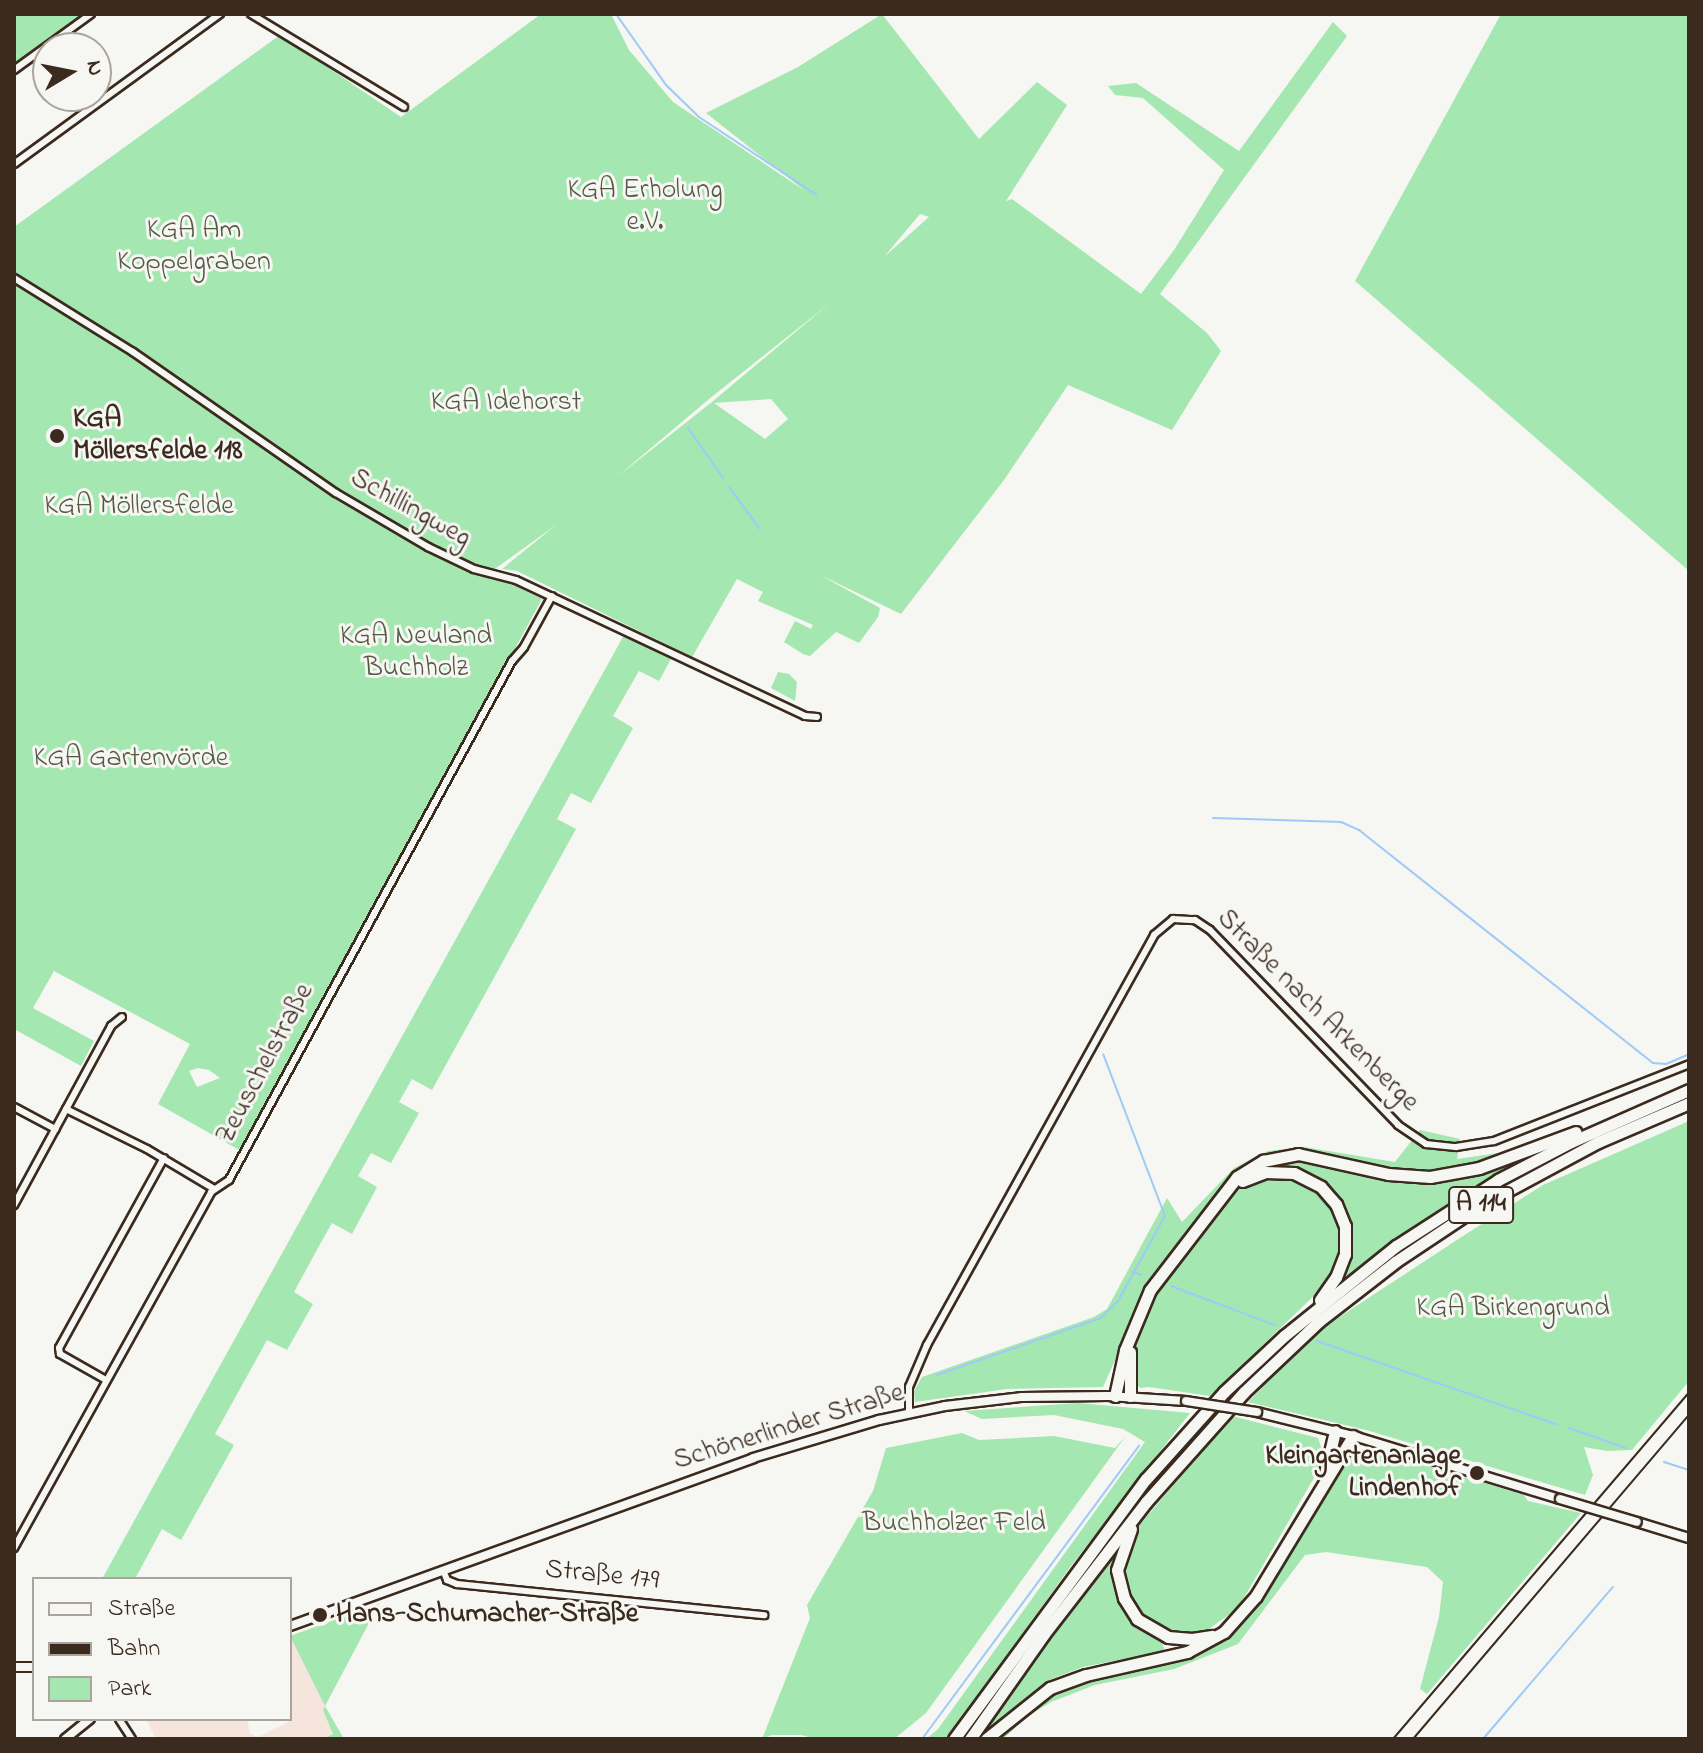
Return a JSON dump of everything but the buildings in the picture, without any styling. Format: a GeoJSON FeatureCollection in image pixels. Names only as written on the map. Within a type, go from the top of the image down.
{"type":"FeatureCollection","features":[{"type":"Feature","properties":{"kind":"highway","name":"A 114"},"geometry":{"type":"LineString","coordinates":[[954,1739],[1146,1479],[1224,1392],[1313,1310],[1396,1246],[1487,1187],[1571,1142],[1689,1090]]}},
{"type":"Feature","properties":{"kind":"highway","name":"A 114"},"geometry":{"type":"LineString","coordinates":[[970,1739],[1044,1634],[1146,1502],[1244,1392],[1318,1322],[1395,1262],[1479,1206],[1545,1169],[1689,1103]]}},
{"type":"Feature","properties":{"kind":"highway"},"geometry":{"type":"LineString","coordinates":[[1115,1396],[1117,1377],[1136,1324],[1158,1278],[1237,1177],[1276,1156],[1298,1154],[1408,1177],[1452,1175],[1512,1157],[1649,1106]]}},
{"type":"Feature","properties":{"kind":"highway"},"geometry":{"type":"LineString","coordinates":[[1221,1197],[1253,1176],[1283,1172],[1313,1182],[1332,1199],[1345,1226],[1345,1254],[1336,1277],[1313,1310]]}},
{"type":"Feature","properties":{"kind":"highway"},"geometry":{"type":"LineString","coordinates":[[1130,1396],[1129,1358],[1136,1324]]}},
{"type":"Feature","properties":{"kind":"highway"},"geometry":{"type":"LineString","coordinates":[[1323,1480],[1335,1431]]}},
{"type":"Feature","properties":{"kind":"highway"},"geometry":{"type":"LineString","coordinates":[[986,1739],[1050,1688],[1097,1672],[1187,1652],[1224,1632],[1256,1596],[1323,1480],[1353,1436]]}},
{"type":"Feature","properties":{"kind":"highway"},"geometry":{"type":"LineString","coordinates":[[1146,1502],[1124,1542],[1117,1570],[1130,1609],[1144,1625],[1168,1637],[1192,1639],[1224,1632]]}},
{"type":"Feature","properties":{"kind":"main road","name":"Schönerlinder Straße"},"geometry":{"type":"LineString","coordinates":[[292,1625],[810,1438],[909,1413],[1022,1397],[1130,1396],[1257,1412],[1353,1436],[1689,1538]]}},
{"type":"Feature","properties":{"kind":"main road"},"geometry":{"type":"LineString","coordinates":[[65,1739],[88,1721]]}},
{"type":"Feature","properties":{"kind":"street"},"geometry":{"type":"LineString","coordinates":[[14,70],[91,14]]}},
{"type":"Feature","properties":{"kind":"street"},"geometry":{"type":"LineString","coordinates":[[14,164],[220,14]]}},
{"type":"Feature","properties":{"kind":"street"},"geometry":{"type":"LineString","coordinates":[[251,14],[404,107]]}},
{"type":"Feature","properties":{"kind":"street","name":"Schillingweg"},"geometry":{"type":"LineString","coordinates":[[14,278],[133,352],[290,462],[390,526],[474,569],[516,580],[805,716],[817,717]]}},
{"type":"Feature","properties":{"kind":"street","name":"Zeuschelstraße"},"geometry":{"type":"LineString","coordinates":[[14,1548],[214,1189],[229,1180],[512,661],[524,647],[552,596]]}},
{"type":"Feature","properties":{"kind":"street","name":"Straße nach Arkenberge"},"geometry":{"type":"LineString","coordinates":[[909,1413],[909,1387],[927,1345],[1154,935],[1173,919],[1195,920],[1210,930],[1398,1125],[1426,1144],[1467,1147],[1494,1141],[1689,1064]]}},
{"type":"Feature","properties":{"kind":"street"},"geometry":{"type":"LineString","coordinates":[[14,1205],[111,1026],[122,1017]]}},
{"type":"Feature","properties":{"kind":"street"},"geometry":{"type":"LineString","coordinates":[[14,1107],[55,1129]]}},
{"type":"Feature","properties":{"kind":"street"},"geometry":{"type":"LineString","coordinates":[[66,1109],[164,1158],[214,1189]]}},
{"type":"Feature","properties":{"kind":"street"},"geometry":{"type":"LineString","coordinates":[[106,1380],[60,1354],[59,1348],[164,1158]]}},
{"type":"Feature","properties":{"kind":"street","name":"Straße 179"},"geometry":{"type":"LineString","coordinates":[[443,1570],[447,1580],[457,1584],[764,1615]]}},
{"type":"Feature","properties":{"kind":"street"},"geometry":{"type":"LineString","coordinates":[[120,1721],[132,1739]]}},
{"type":"Feature","properties":{"kind":"shaded area"},"geometry":{"type":"Polygon","coordinates":[[[379,1604],[323,1710],[333,1734],[323,1739],[156,1739],[147,1721],[247,1721],[250,1733],[257,1737],[292,1721],[292,1635],[379,1604]]]}},
{"type":"Feature","properties":{"kind":"green space"},"geometry":{"type":"Polygon","coordinates":[[[14,14],[83,14],[58,32],[32,32],[32,51],[14,64],[14,14]]]}},
{"type":"Feature","properties":{"kind":"green space"},"geometry":{"type":"Polygon","coordinates":[[[541,14],[611,14],[629,50],[673,102],[805,191],[706,113],[798,67],[882,14],[979,139],[1037,82],[1067,105],[1006,201],[1012,199],[1141,294],[1174,250],[1224,170],[1143,98],[1115,95],[1108,86],[1136,83],[1239,151],[1333,22],[1347,36],[1160,294],[1207,333],[1221,351],[1172,430],[1068,385],[1004,480],[901,614],[820,575],[880,608],[878,617],[859,643],[836,632],[810,656],[803,654],[784,642],[795,621],[811,629],[813,625],[758,601],[763,592],[737,579],[692,657],[517,571],[502,569],[556,525],[489,573],[542,599],[241,1151],[158,1104],[190,1044],[54,971],[33,1008],[94,1041],[81,1066],[14,1029],[14,227],[280,35],[401,117],[541,14]],[[920,214],[884,257],[929,217],[920,214]],[[830,303],[709,399],[617,477],[830,303]],[[771,399],[714,403],[765,439],[788,419],[771,399]],[[198,1068],[189,1071],[197,1087],[220,1078],[209,1070],[198,1068]]]}},
{"type":"Feature","properties":{"kind":"green space"},"geometry":{"type":"Polygon","coordinates":[[[1501,14],[1689,14],[1689,571],[1355,281],[1501,14]]]}},
{"type":"Feature","properties":{"kind":"green space"},"geometry":{"type":"Polygon","coordinates":[[[624,635],[672,657],[659,681],[639,671],[613,716],[633,728],[591,803],[571,793],[557,819],[576,829],[432,1090],[412,1079],[399,1102],[419,1113],[391,1163],[371,1153],[358,1176],[377,1187],[352,1234],[332,1223],[319,1246],[294,1292],[313,1304],[287,1350],[267,1340],[215,1434],[234,1445],[181,1540],[162,1529],[136,1577],[103,1577],[624,635]]]}},
{"type":"Feature","properties":{"kind":"green space"},"geometry":{"type":"Polygon","coordinates":[[[778,672],[789,674],[797,682],[795,701],[771,688],[778,672]]]}},
{"type":"Feature","properties":{"kind":"green space","name":"KGA Birkengrund"},"geometry":{"type":"Polygon","coordinates":[[[1689,1121],[1689,1381],[1632,1450],[1607,1451],[1584,1447],[1593,1475],[1585,1495],[1366,1430],[1248,1402],[1315,1333],[1543,1185],[1689,1121]]]}},
{"type":"Feature","properties":{"kind":"green space"},"geometry":{"type":"Polygon","coordinates":[[[1420,1130],[1460,1139],[1457,1159],[1512,1151],[1543,1137],[1549,1150],[1517,1164],[1462,1197],[1333,1287],[1324,1286],[1210,1396],[1140,1388],[1134,1381],[1131,1355],[1117,1356],[1103,1387],[1007,1389],[915,1402],[914,1391],[922,1377],[1094,1317],[1107,1309],[1167,1198],[1182,1222],[1234,1168],[1268,1151],[1304,1147],[1395,1162],[1420,1130]]]}},
{"type":"Feature","properties":{"kind":"green space"},"geometry":{"type":"Polygon","coordinates":[[[1078,1403],[1190,1413],[1071,1566],[947,1739],[926,1739],[938,1729],[1145,1442],[1123,1429],[1054,1415],[982,1419],[964,1411],[1078,1403]]]}},
{"type":"Feature","properties":{"kind":"green space"},"geometry":{"type":"Polygon","coordinates":[[[1232,1416],[1318,1438],[1325,1459],[1238,1608],[1206,1631],[1193,1634],[1162,1631],[1136,1612],[1125,1592],[1121,1575],[1131,1535],[1232,1416]]]}},
{"type":"Feature","properties":{"kind":"green space","name":"Buchholzer Feld"},"geometry":{"type":"Polygon","coordinates":[[[962,1433],[979,1440],[1054,1436],[1115,1448],[1125,1437],[926,1713],[894,1739],[817,1739],[801,1735],[772,1735],[762,1739],[810,1618],[807,1605],[873,1491],[886,1448],[962,1433]]]}},
{"type":"Feature","properties":{"kind":"green space"},"geometry":{"type":"Polygon","coordinates":[[[1369,1448],[1524,1495],[1528,1501],[1581,1513],[1427,1694],[1420,1689],[1439,1617],[1443,1582],[1427,1567],[1326,1552],[1305,1555],[1238,1644],[1174,1669],[1095,1685],[1051,1702],[1027,1717],[1003,1739],[992,1739],[1050,1694],[1079,1682],[1184,1657],[1219,1643],[1261,1597],[1345,1454],[1369,1448]]]}},
{"type":"Feature","properties":{"kind":"green space"},"geometry":{"type":"Polygon","coordinates":[[[1116,1549],[1112,1575],[1123,1612],[1140,1629],[1161,1640],[1165,1651],[1083,1667],[1051,1679],[1003,1716],[981,1739],[975,1739],[1116,1549]]]}},
{"type":"Feature","properties":{"kind":"green space"},"geometry":{"type":"Polygon","coordinates":[[[379,1604],[325,1706],[292,1635],[379,1604]]]}},
{"type":"Feature","properties":{"kind":"green space"},"geometry":{"type":"Polygon","coordinates":[[[325,1706],[344,1739],[323,1739],[333,1734],[323,1710],[325,1706]]]}},
{"type":"Feature","properties":{"kind":"waterway"},"geometry":{"type":"LineString","coordinates":[[616,14],[666,85],[699,117],[817,195]]}},
{"type":"Feature","properties":{"kind":"waterway"},"geometry":{"type":"LineString","coordinates":[[688,428],[723,478]]}},
{"type":"Feature","properties":{"kind":"waterway"},"geometry":{"type":"LineString","coordinates":[[729,487],[759,528]]}},
{"type":"Feature","properties":{"kind":"waterway"},"geometry":{"type":"LineString","coordinates":[[1213,818],[1341,822],[1359,830],[1653,1063],[1666,1064],[1689,1054]]}},
{"type":"Feature","properties":{"kind":"waterway"},"geometry":{"type":"LineString","coordinates":[[937,1375],[1101,1318],[1118,1301],[1165,1216],[1103,1054]]}},
{"type":"Feature","properties":{"kind":"waterway"},"geometry":{"type":"LineString","coordinates":[[1132,1272],[1142,1275]]}},
{"type":"Feature","properties":{"kind":"waterway"},"geometry":{"type":"LineString","coordinates":[[1171,1286],[1275,1325]]}},
{"type":"Feature","properties":{"kind":"waterway"},"geometry":{"type":"LineString","coordinates":[[1317,1341],[1556,1424]]}},
{"type":"Feature","properties":{"kind":"waterway"},"geometry":{"type":"LineString","coordinates":[[1569,1428],[1626,1448]]}},
{"type":"Feature","properties":{"kind":"waterway"},"geometry":{"type":"LineString","coordinates":[[922,1739],[1139,1446]]}},
{"type":"Feature","properties":{"kind":"waterway"},"geometry":{"type":"LineString","coordinates":[[1664,1462],[1689,1470]]}},
{"type":"Feature","properties":{"kind":"waterway"},"geometry":{"type":"LineString","coordinates":[[1483,1739],[1613,1587]]}},
{"type":"Feature","properties":{"kind":"tram line"},"geometry":{"type":"LineString","coordinates":[[1393,1739],[1689,1392]]}},
{"type":"Feature","properties":{"kind":"railway"},"geometry":{"type":"LineString","coordinates":[[1413,1739],[1689,1415]]}},
{"type":"Feature","properties":{"kind":"place","name":"KGA Möllersfelde 118"},"geometry":{"type":"Point","coordinates":[57,436]}},
{"type":"Feature","properties":{"kind":"place","name":"Kleingartenanlage Lindenhof"},"geometry":{"type":"Point","coordinates":[1477,1473]}},
{"type":"Feature","properties":{"kind":"place","name":"Hans-Schumacher-Straße"},"geometry":{"type":"Point","coordinates":[320,1615]}},
{"type":"Feature","properties":{"kind":"park label","name":"KGA Erholung e.V."},"geometry":{"type":"Point","coordinates":[645,207]}},
{"type":"Feature","properties":{"kind":"park label","name":"KGA Am Koppelgraben"},"geometry":{"type":"Point","coordinates":[194,247]}},
{"type":"Feature","properties":{"kind":"park label","name":"KGA Idehorst"},"geometry":{"type":"Point","coordinates":[506,403]}},
{"type":"Feature","properties":{"kind":"park label","name":"KGA Möllersfelde"},"geometry":{"type":"Point","coordinates":[139,507]}},
{"type":"Feature","properties":{"kind":"park label","name":"KGA Neuland Buchholz"},"geometry":{"type":"Point","coordinates":[416,653]}},
{"type":"Feature","properties":{"kind":"park label","name":"KGA Gartenvörde"},"geometry":{"type":"Point","coordinates":[131,759]}}]}
